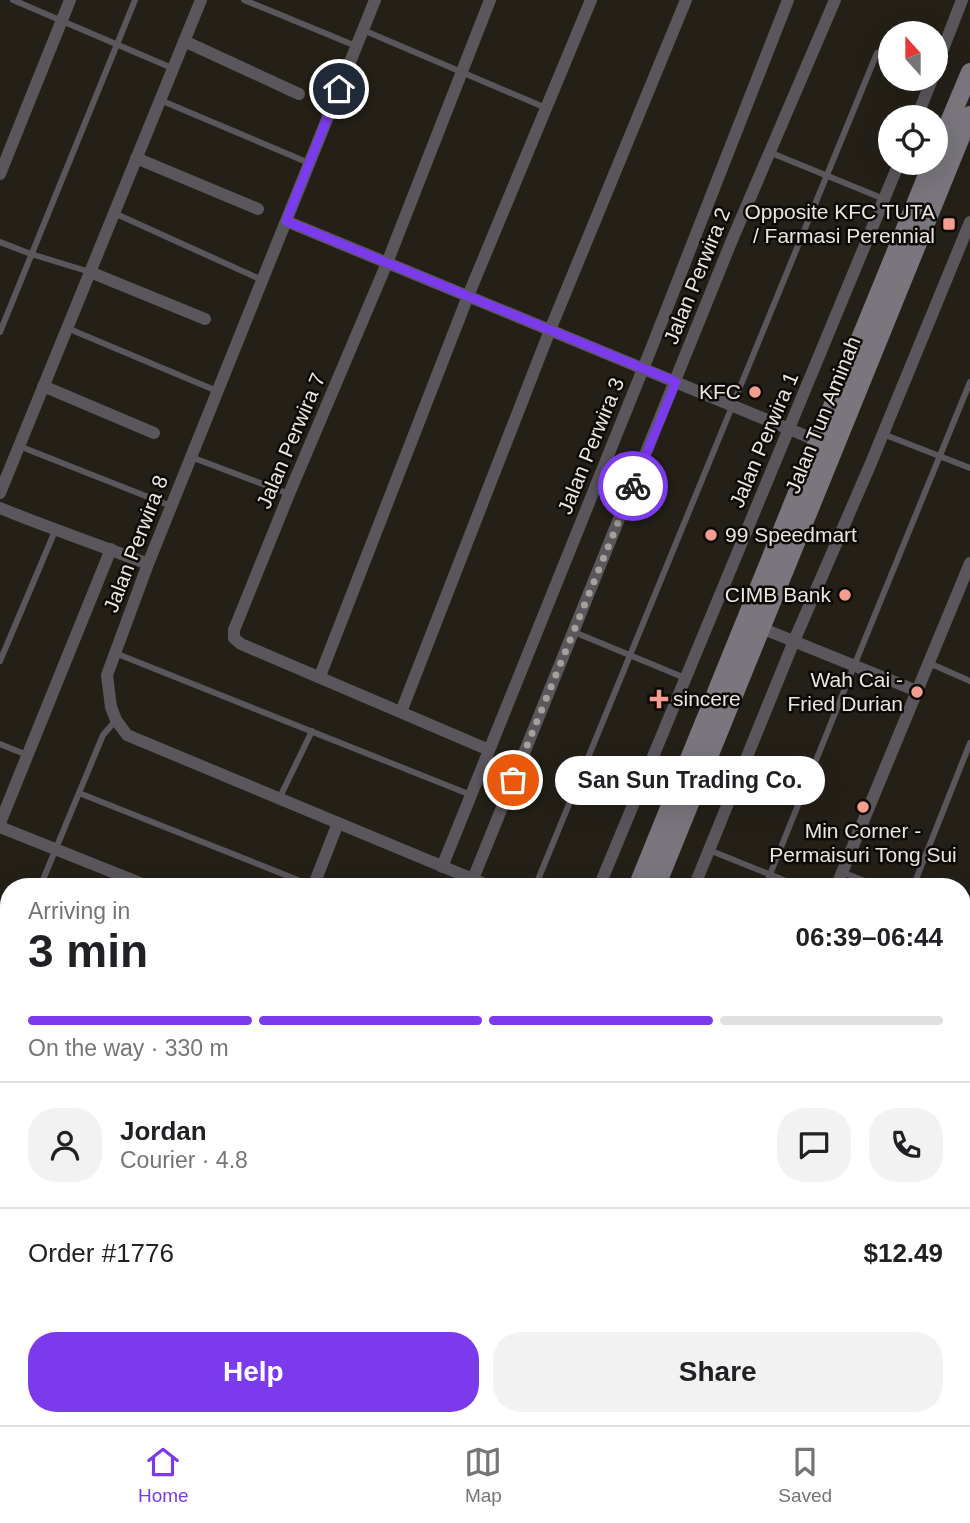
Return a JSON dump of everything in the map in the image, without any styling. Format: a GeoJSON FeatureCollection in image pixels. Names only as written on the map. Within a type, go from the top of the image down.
{"type":"FeatureCollection","features":[{"type":"Feature","properties":{"kind":"main road"},"geometry":{"type":"LineString","coordinates":[[948,124],[970,72]]}},
{"type":"Feature","properties":{"kind":"main road","name":"Jalan Tun Aminah"},"geometry":{"type":"LineString","coordinates":[[660,878],[970,115]]}},
{"type":"Feature","properties":{"kind":"main road","name":"Jalan Tun Aminah"},"geometry":{"type":"LineString","coordinates":[[641,878],[927,175]]}},
{"type":"Feature","properties":{"kind":"street"},"geometry":{"type":"LineString","coordinates":[[0,174],[70,0]]}},
{"type":"Feature","properties":{"kind":"street"},"geometry":{"type":"LineString","coordinates":[[0,493],[201,0]]}},
{"type":"Feature","properties":{"kind":"street","name":"Jalan Perwira 8"},"geometry":{"type":"LineString","coordinates":[[116,720],[110,708],[107,675],[171,506],[375,0]]}},
{"type":"Feature","properties":{"kind":"street","name":"Jalan Perwira 7"},"geometry":{"type":"LineString","coordinates":[[489,750],[241,644],[234,638],[234,630],[387,263],[490,0]]}},
{"type":"Feature","properties":{"kind":"street"},"geometry":{"type":"LineString","coordinates":[[320,677],[468,296],[591,0]]}},
{"type":"Feature","properties":{"kind":"street"},"geometry":{"type":"LineString","coordinates":[[401,712],[550,330],[686,0]]}},
{"type":"Feature","properties":{"kind":"street","name":"Jalan Perwira 3"},"geometry":{"type":"LineString","coordinates":[[442,867],[788,0]]}},
{"type":"Feature","properties":{"kind":"street","name":"Jalan Perwira 2"},"geometry":{"type":"LineString","coordinates":[[473,878],[732,240],[835,0]]}},
{"type":"Feature","properties":{"kind":"street"},"geometry":{"type":"LineString","coordinates":[[948,36],[962,0]]}},
{"type":"Feature","properties":{"kind":"street"},"geometry":{"type":"LineString","coordinates":[[184,41],[299,94]]}},
{"type":"Feature","properties":{"kind":"street"},"geometry":{"type":"LineString","coordinates":[[136,158],[258,209]]}},
{"type":"Feature","properties":{"kind":"street","name":"Jalan Perwira 1"},"geometry":{"type":"LineString","coordinates":[[603,878],[894,175]]}},
{"type":"Feature","properties":{"kind":"street"},"geometry":{"type":"LineString","coordinates":[[286,221],[818,441]]}},
{"type":"Feature","properties":{"kind":"street"},"geometry":{"type":"LineString","coordinates":[[698,878],[970,222]]}},
{"type":"Feature","properties":{"kind":"street"},"geometry":{"type":"LineString","coordinates":[[90,272],[205,319]]}},
{"type":"Feature","properties":{"kind":"street"},"geometry":{"type":"LineString","coordinates":[[43,386],[154,433]]}},
{"type":"Feature","properties":{"kind":"street"},"geometry":{"type":"LineString","coordinates":[[0,508],[148,564]]}},
{"type":"Feature","properties":{"kind":"street"},"geometry":{"type":"LineString","coordinates":[[111,550],[0,825],[56,849],[112,878]]}},
{"type":"Feature","properties":{"kind":"street"},"geometry":{"type":"LineString","coordinates":[[840,878],[970,563]]}},
{"type":"Feature","properties":{"kind":"street"},"geometry":{"type":"LineString","coordinates":[[761,628],[917,691]]}},
{"type":"Feature","properties":{"kind":"street"},"geometry":{"type":"LineString","coordinates":[[116,720],[127,736],[470,878]]}},
{"type":"Feature","properties":{"kind":"street"},"geometry":{"type":"LineString","coordinates":[[317,878],[338,823]]}},
{"type":"Feature","properties":{"kind":"lane"},"geometry":{"type":"LineString","coordinates":[[13,0],[173,68]]}},
{"type":"Feature","properties":{"kind":"lane"},"geometry":{"type":"LineString","coordinates":[[0,332],[135,0]]}},
{"type":"Feature","properties":{"kind":"lane"},"geometry":{"type":"LineString","coordinates":[[244,0],[356,46]]}},
{"type":"Feature","properties":{"kind":"lane"},"geometry":{"type":"LineString","coordinates":[[363,30],[546,107]]}},
{"type":"Feature","properties":{"kind":"lane"},"geometry":{"type":"LineString","coordinates":[[539,878],[877,53]]}},
{"type":"Feature","properties":{"kind":"lane"},"geometry":{"type":"LineString","coordinates":[[160,100],[309,163]]}},
{"type":"Feature","properties":{"kind":"lane"},"geometry":{"type":"LineString","coordinates":[[769,152],[885,199]]}},
{"type":"Feature","properties":{"kind":"lane"},"geometry":{"type":"LineString","coordinates":[[114,213],[262,280]]}},
{"type":"Feature","properties":{"kind":"lane"},"geometry":{"type":"LineString","coordinates":[[0,242],[90,272]]}},
{"type":"Feature","properties":{"kind":"lane"},"geometry":{"type":"LineString","coordinates":[[67,328],[217,391]]}},
{"type":"Feature","properties":{"kind":"lane"},"geometry":{"type":"LineString","coordinates":[[769,878],[970,383]]}},
{"type":"Feature","properties":{"kind":"lane"},"geometry":{"type":"LineString","coordinates":[[883,434],[970,468]]}},
{"type":"Feature","properties":{"kind":"lane"},"geometry":{"type":"LineString","coordinates":[[19,446],[171,506]]}},
{"type":"Feature","properties":{"kind":"lane"},"geometry":{"type":"LineString","coordinates":[[191,457],[289,494]]}},
{"type":"Feature","properties":{"kind":"lane"},"geometry":{"type":"LineString","coordinates":[[0,661],[55,531]]}},
{"type":"Feature","properties":{"kind":"lane"},"geometry":{"type":"LineString","coordinates":[[574,632],[686,679]]}},
{"type":"Feature","properties":{"kind":"lane"},"geometry":{"type":"LineString","coordinates":[[115,653],[471,795]]}},
{"type":"Feature","properties":{"kind":"lane"},"geometry":{"type":"LineString","coordinates":[[929,663],[970,681]]}},
{"type":"Feature","properties":{"kind":"lane"},"geometry":{"type":"LineString","coordinates":[[44,878],[103,735],[116,720]]}},
{"type":"Feature","properties":{"kind":"lane"},"geometry":{"type":"LineString","coordinates":[[279,799],[312,731]]}},
{"type":"Feature","properties":{"kind":"lane"},"geometry":{"type":"LineString","coordinates":[[0,744],[27,755]]}},
{"type":"Feature","properties":{"kind":"lane"},"geometry":{"type":"LineString","coordinates":[[917,878],[970,744]]}},
{"type":"Feature","properties":{"kind":"lane"},"geometry":{"type":"LineString","coordinates":[[79,793],[291,878]]}},
{"type":"Feature","properties":{"kind":"lane"},"geometry":{"type":"LineString","coordinates":[[709,850],[778,878]]}},
{"type":"Feature","properties":{"kind":"lane"},"geometry":{"type":"LineString","coordinates":[[842,872],[857,878]]}},
{"type":"Feature","properties":{"kind":"way so far"},"geometry":{"type":"LineString","coordinates":[[513,780],[633,486]]}},
{"type":"Feature","properties":{"kind":"place","name":"Opposite KFC TUTA / Farmasi Perennial"},"geometry":{"type":"Point","coordinates":[949,224]}},
{"type":"Feature","properties":{"kind":"place","name":"KFC"},"geometry":{"type":"Point","coordinates":[755,392]}},
{"type":"Feature","properties":{"kind":"place","name":"99 Speedmart"},"geometry":{"type":"Point","coordinates":[711,535]}},
{"type":"Feature","properties":{"kind":"place","name":"CIMB Bank"},"geometry":{"type":"Point","coordinates":[845,595]}},
{"type":"Feature","properties":{"kind":"place","name":"Wah Cai - Fried Durian"},"geometry":{"type":"Point","coordinates":[917,692]}},
{"type":"Feature","properties":{"kind":"place","name":"sincere"},"geometry":{"type":"Point","coordinates":[659,699]}},
{"type":"Feature","properties":{"kind":"place","name":"San Sun Trading Co."},"geometry":{"type":"Point","coordinates":[513,780]}},
{"type":"Feature","properties":{"kind":"place","name":"Min Corner - Permaisuri Tong Sui"},"geometry":{"type":"Point","coordinates":[863,807]}},
{"type":"Feature","properties":{"kind":"route"},"geometry":{"type":"LineString","coordinates":[[339,89],[286,221],[676,382],[633,486]]}}]}
